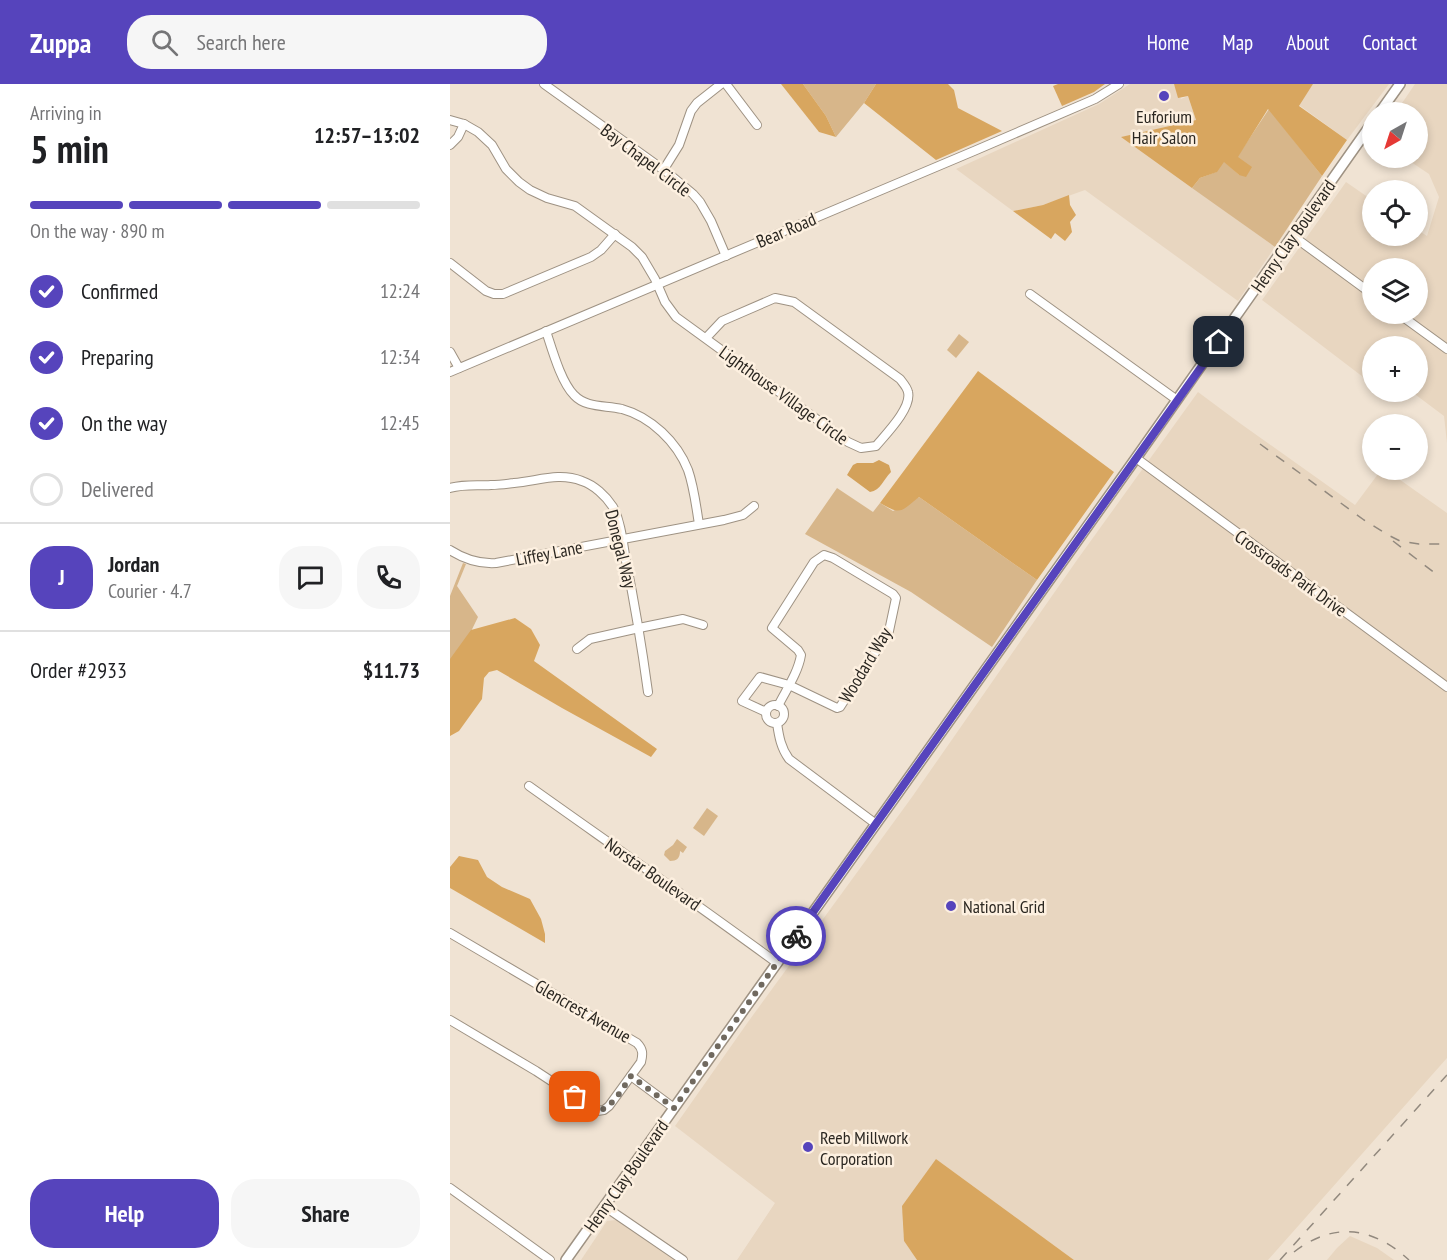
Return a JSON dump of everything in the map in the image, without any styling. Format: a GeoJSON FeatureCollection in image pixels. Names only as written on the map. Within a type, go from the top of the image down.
{"type":"FeatureCollection","features":[{"type":"Feature","properties":{"kind":"main road"},"geometry":{"type":"LineString","coordinates":[[1387,102],[1400,84]]}},
{"type":"Feature","properties":{"kind":"main road","name":"Henry Clay Boulevard"},"geometry":{"type":"LineString","coordinates":[[566,1260],[1362,137]]}},
{"type":"Feature","properties":{"kind":"street","name":"Bay Chapel Circle"},"geometry":{"type":"LineString","coordinates":[[544,84],[664,169],[693,194],[711,221],[726,256]]}},
{"type":"Feature","properties":{"kind":"street"},"geometry":{"type":"LineString","coordinates":[[664,169],[679,145],[691,111],[697,103],[721,84]]}},
{"type":"Feature","properties":{"kind":"street"},"geometry":{"type":"LineString","coordinates":[[726,84],[757,125]]}},
{"type":"Feature","properties":{"kind":"street","name":"Bear Road"},"geometry":{"type":"LineString","coordinates":[[450,372],[1095,99],[1119,84]]}},
{"type":"Feature","properties":{"kind":"street"},"geometry":{"type":"LineString","coordinates":[[450,120],[464,124],[458,137],[450,145]]}},
{"type":"Feature","properties":{"kind":"street","name":"Lighthouse Village Circle"},"geometry":{"type":"LineString","coordinates":[[464,124],[487,140],[506,169],[519,182],[547,198],[575,206],[633,247],[642,257],[664,302],[676,317],[848,442],[861,448],[876,446],[902,414],[908,399],[908,390],[900,379],[794,302],[776,298],[722,321],[706,338]]}},
{"type":"Feature","properties":{"kind":"street"},"geometry":{"type":"LineString","coordinates":[[450,263],[486,291],[502,294],[591,257],[615,234]]}},
{"type":"Feature","properties":{"kind":"street"},"geometry":{"type":"LineString","coordinates":[[1293,236],[1362,287]]}},
{"type":"Feature","properties":{"kind":"street"},"geometry":{"type":"LineString","coordinates":[[1030,294],[1177,400]]}},
{"type":"Feature","properties":{"kind":"street"},"geometry":{"type":"LineString","coordinates":[[1413,324],[1447,349]]}},
{"type":"Feature","properties":{"kind":"street"},"geometry":{"type":"LineString","coordinates":[[546,331],[563,378],[575,396],[591,405],[624,410],[638,415],[660,430],[675,446],[688,471],[699,525]]}},
{"type":"Feature","properties":{"kind":"street"},"geometry":{"type":"LineString","coordinates":[[450,352],[459,368]]}},
{"type":"Feature","properties":{"kind":"street","name":"Crossroads Park Drive"},"geometry":{"type":"LineString","coordinates":[[1136,458],[1447,687]]}},
{"type":"Feature","properties":{"kind":"street","name":"Donegal Way"},"geometry":{"type":"LineString","coordinates":[[450,488],[519,483],[557,476],[584,481],[605,496],[616,514],[622,539],[639,628],[648,692]]}},
{"type":"Feature","properties":{"kind":"street","name":"Liffey Lane"},"geometry":{"type":"LineString","coordinates":[[450,550],[477,562],[496,564],[699,525],[743,515],[754,506]]}},
{"type":"Feature","properties":{"kind":"street","name":"Woodard Way"},"geometry":{"type":"LineString","coordinates":[[777,723],[768,721],[766,712],[742,701],[760,677],[789,685],[837,708],[840,707],[889,631],[896,598],[893,594],[833,558],[824,555],[814,561],[772,628],[801,655],[800,664],[789,685],[778,706],[784,713],[783,718],[777,723]]}},
{"type":"Feature","properties":{"kind":"street"},"geometry":{"type":"LineString","coordinates":[[577,649],[590,639],[683,619],[703,625]]}},
{"type":"Feature","properties":{"kind":"street"},"geometry":{"type":"LineString","coordinates":[[766,712],[772,705],[778,706]]}},
{"type":"Feature","properties":{"kind":"street","name":"Woodard Way"},"geometry":{"type":"LineString","coordinates":[[777,723],[782,749],[792,763],[876,824]]}},
{"type":"Feature","properties":{"kind":"street","name":"Norstar Boulevard"},"geometry":{"type":"LineString","coordinates":[[529,786],[777,963]]}},
{"type":"Feature","properties":{"kind":"street","name":"Glencrest Avenue"},"geometry":{"type":"LineString","coordinates":[[450,933],[637,1043],[641,1047],[642,1054],[631,1076]]}},
{"type":"Feature","properties":{"kind":"street"},"geometry":{"type":"LineString","coordinates":[[450,1020],[597,1110],[604,1110],[609,1106],[631,1076],[674,1108]]}},
{"type":"Feature","properties":{"kind":"street"},"geometry":{"type":"LineString","coordinates":[[450,1188],[550,1260]]}},
{"type":"Feature","properties":{"kind":"street"},"geometry":{"type":"LineString","coordinates":[[604,1206],[683,1260]]}},
{"type":"Feature","properties":{"kind":"shaded area"},"geometry":{"type":"Polygon","coordinates":[[[781,84],[803,84],[826,116],[836,137],[819,132],[781,84]]]}},
{"type":"Feature","properties":{"kind":"shaded area"},"geometry":{"type":"Polygon","coordinates":[[[803,84],[876,84],[864,103],[836,137],[826,116],[803,84]]]}},
{"type":"Feature","properties":{"kind":"shaded area"},"geometry":{"type":"Polygon","coordinates":[[[876,84],[948,84],[954,90],[958,108],[1002,131],[936,160],[864,103],[876,84]]]}},
{"type":"Feature","properties":{"kind":"shaded area"},"geometry":{"type":"Polygon","coordinates":[[[1058,84],[1105,84],[1094,92],[1062,106],[1053,86],[1058,84]]]}},
{"type":"Feature","properties":{"kind":"shaded area"},"geometry":{"type":"Polygon","coordinates":[[[1130,84],[1174,84],[1181,99],[1188,96],[1196,120],[1122,137],[1275,247],[1238,301],[1085,190],[1043,205],[1013,211],[956,169],[1099,104],[1130,84]]]}},
{"type":"Feature","properties":{"kind":"shaded area"},"geometry":{"type":"Polygon","coordinates":[[[1174,84],[1313,84],[1299,106],[1347,140],[1322,176],[1268,109],[1238,157],[1252,167],[1246,177],[1239,175],[1224,162],[1217,172],[1200,178],[1192,188],[1121,137],[1196,120],[1188,96],[1178,98],[1174,84]]]}},
{"type":"Feature","properties":{"kind":"shaded area"},"geometry":{"type":"Polygon","coordinates":[[[1313,84],[1389,84],[1376,102],[1362,102],[1362,120],[1347,140],[1299,105],[1313,84]]]}},
{"type":"Feature","properties":{"kind":"shaded area"},"geometry":{"type":"Polygon","coordinates":[[[1415,84],[1447,84],[1447,443],[1444,416],[1425,402],[1428,402],[1428,336],[1362,336],[1362,376],[1262,300],[1346,182],[1362,193],[1362,246],[1428,246],[1428,233],[1439,197],[1429,174],[1420,168],[1428,168],[1428,102],[1403,102],[1415,84]]]}},
{"type":"Feature","properties":{"kind":"shaded area"},"geometry":{"type":"Polygon","coordinates":[[[1269,109],[1322,176],[1275,247],[1192,188],[1200,178],[1216,172],[1224,161],[1239,175],[1237,157],[1269,109]]]}},
{"type":"Feature","properties":{"kind":"shaded area"},"geometry":{"type":"Polygon","coordinates":[[[1069,195],[1070,205],[1076,215],[1070,222],[1072,232],[1065,241],[1055,233],[1051,239],[1013,211],[1043,205],[1069,195]]]}},
{"type":"Feature","properties":{"kind":"shaded area"},"geometry":{"type":"Polygon","coordinates":[[[959,334],[969,342],[956,358],[947,350],[959,334]]]}},
{"type":"Feature","properties":{"kind":"shaded area"},"geometry":{"type":"Polygon","coordinates":[[[978,371],[1114,472],[1037,580],[919,497],[897,511],[880,503],[978,371]]]}},
{"type":"Feature","properties":{"kind":"shaded area","name":"National Grid"},"geometry":{"type":"Polygon","coordinates":[[[1198,392],[1355,505],[1374,480],[1400,480],[1447,513],[1447,1058],[1268,1260],[1074,1260],[936,1159],[904,1241],[917,1260],[737,1260],[775,1203],[675,1126],[912,797],[1077,560],[1198,392]]]}},
{"type":"Feature","properties":{"kind":"shaded area"},"geometry":{"type":"Polygon","coordinates":[[[879,460],[889,465],[891,472],[874,491],[870,492],[847,475],[857,463],[873,463],[879,460]]]}},
{"type":"Feature","properties":{"kind":"shaded area"},"geometry":{"type":"Polygon","coordinates":[[[837,488],[873,512],[880,503],[893,511],[919,497],[1037,580],[992,647],[911,592],[805,534],[837,488]]]}},
{"type":"Feature","properties":{"kind":"shaded area"},"geometry":{"type":"Polygon","coordinates":[[[463,563],[466,564],[457,586],[478,617],[450,670],[450,596],[463,563]]]}},
{"type":"Feature","properties":{"kind":"shaded area"},"geometry":{"type":"Polygon","coordinates":[[[515,618],[531,629],[540,645],[534,661],[657,749],[651,757],[497,670],[489,672],[484,678],[482,699],[459,731],[450,736],[450,659],[471,630],[515,618]]]}},
{"type":"Feature","properties":{"kind":"shaded area"},"geometry":{"type":"Polygon","coordinates":[[[707,808],[718,816],[704,836],[693,828],[707,808]]]}},
{"type":"Feature","properties":{"kind":"shaded area"},"geometry":{"type":"Polygon","coordinates":[[[677,839],[687,847],[683,853],[680,851],[678,859],[670,861],[664,855],[665,851],[677,839]]]}},
{"type":"Feature","properties":{"kind":"shaded area"},"geometry":{"type":"Polygon","coordinates":[[[459,856],[478,860],[487,877],[502,887],[530,899],[541,919],[545,943],[450,888],[450,867],[459,856]]]}},
{"type":"Feature","properties":{"kind":"shaded area"},"geometry":{"type":"Polygon","coordinates":[[[936,1159],[1074,1260],[917,1260],[904,1241],[902,1206],[936,1159]]]}},
{"type":"Feature","properties":{"kind":"shaded area"},"geometry":{"type":"Polygon","coordinates":[[[616,1220],[675,1260],[581,1260],[607,1221],[616,1220]]]}},
{"type":"Feature","properties":{"kind":"shaded area"},"geometry":{"type":"Polygon","coordinates":[[[1350,1236],[1377,1248],[1394,1260],[1327,1260],[1350,1236]]]}},
{"type":"Feature","properties":{"kind":"railway"},"geometry":{"type":"LineString","coordinates":[[1260,444],[1388,535],[1400,541],[1419,544],[1447,544]]}},
{"type":"Feature","properties":{"kind":"railway"},"geometry":{"type":"LineString","coordinates":[[1393,541],[1440,577]]}},
{"type":"Feature","properties":{"kind":"railway"},"geometry":{"type":"LineString","coordinates":[[1280,1260],[1447,1075]]}},
{"type":"Feature","properties":{"kind":"railway"},"geometry":{"type":"LineString","coordinates":[[1294,1252],[1324,1236],[1338,1232],[1353,1232],[1381,1240],[1409,1260]]}},
{"type":"Feature","properties":{"kind":"way so far"},"geometry":{"type":"LineString","coordinates":[[575,1097],[593,1109],[604,1110],[631,1076],[674,1108],[796,936]]}},
{"type":"Feature","properties":{"kind":"place","name":"Euforium Hair Salon"},"geometry":{"type":"Point","coordinates":[1164,96]}},
{"type":"Feature","properties":{"kind":"place","name":"National Grid"},"geometry":{"type":"Point","coordinates":[951,906]}},
{"type":"Feature","properties":{"kind":"place","name":"Reeb Millwork Corporation"},"geometry":{"type":"Point","coordinates":[808,1147]}},
{"type":"Feature","properties":{"kind":"route"},"geometry":{"type":"LineString","coordinates":[[796,936],[1219,342]]}}]}
